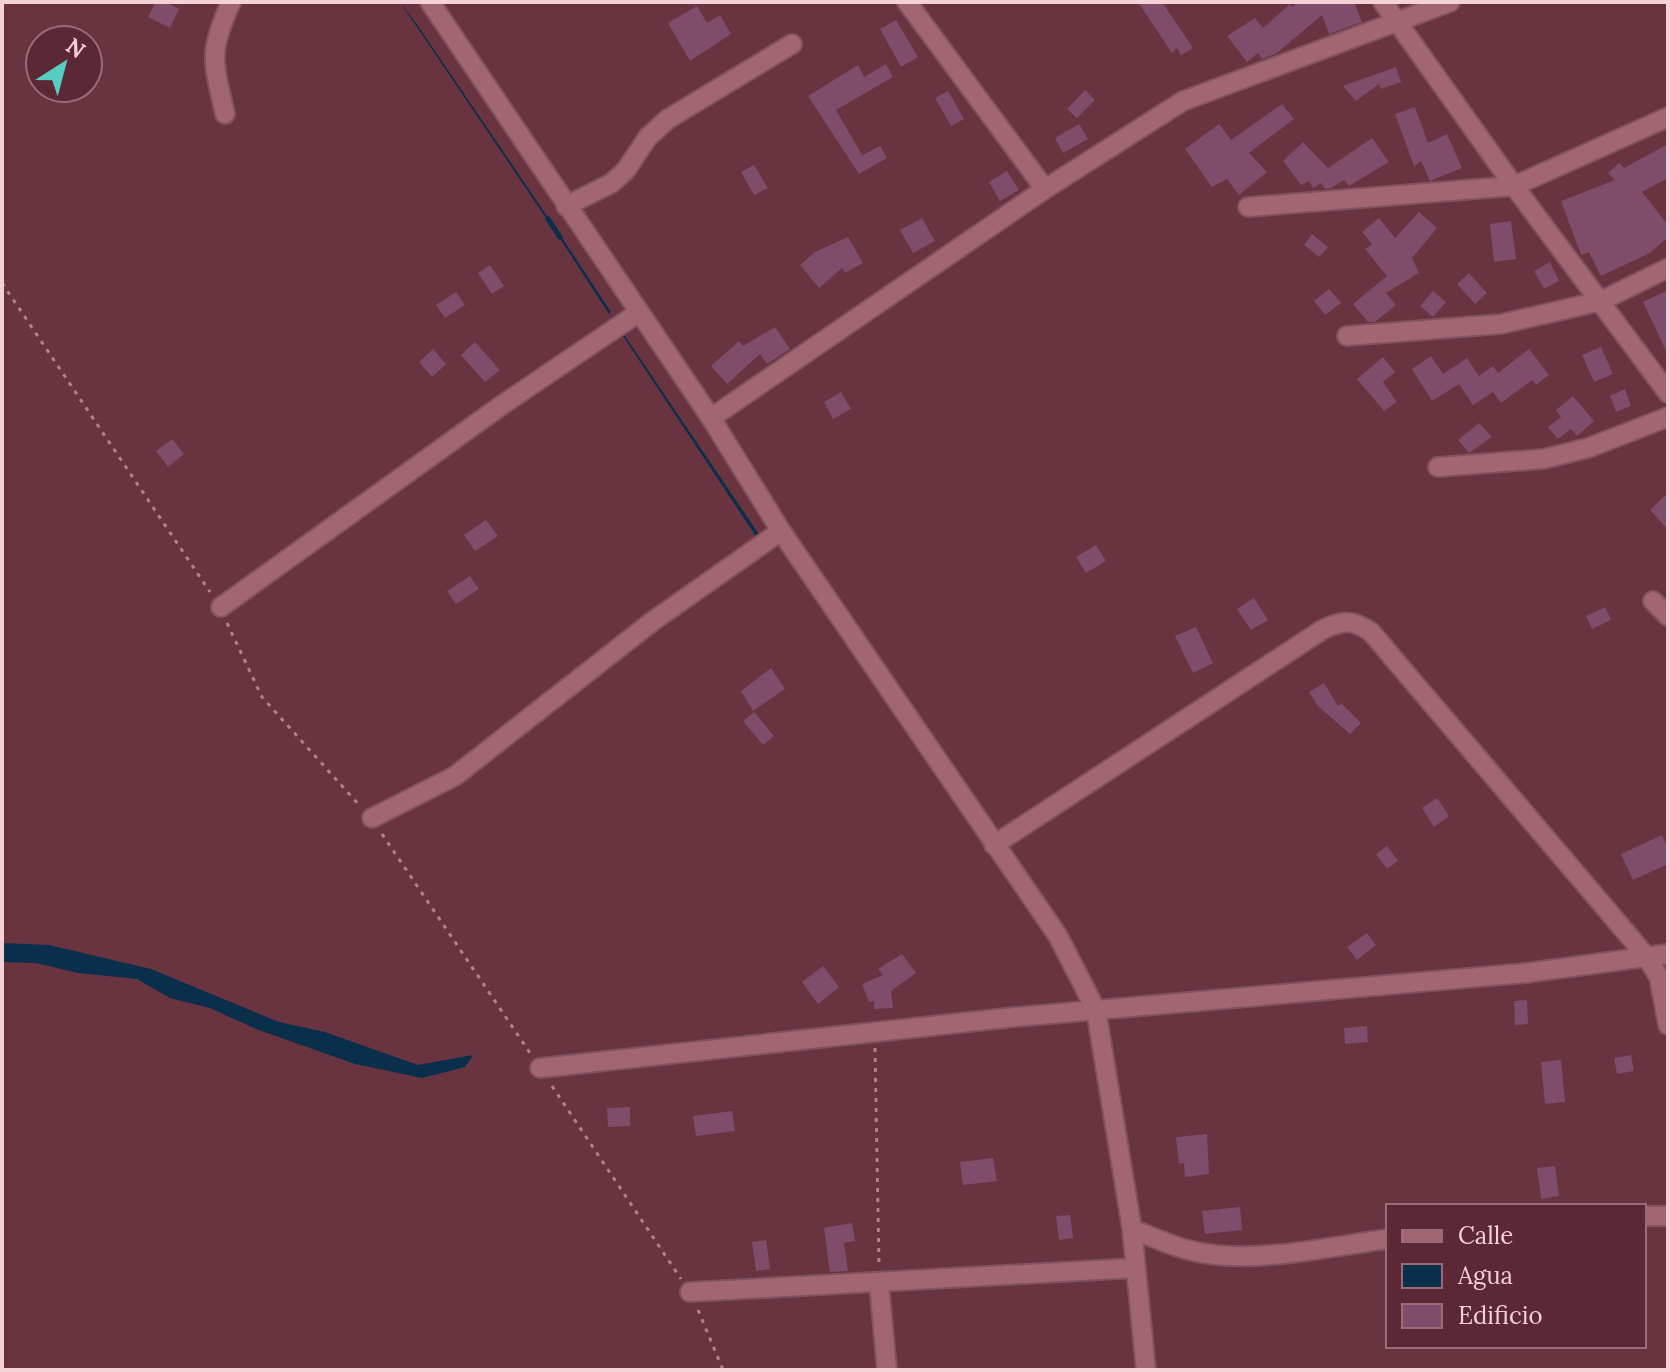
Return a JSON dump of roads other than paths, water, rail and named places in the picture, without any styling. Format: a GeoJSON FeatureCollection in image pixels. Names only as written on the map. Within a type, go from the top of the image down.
{"type":"FeatureCollection","features":[{"type":"Feature","properties":{"kind":"street"},"geometry":{"type":"LineString","coordinates":[[225,114],[212,58],[218,31],[231,2]]}},
{"type":"Feature","properties":{"kind":"street"},"geometry":{"type":"LineString","coordinates":[[430,2],[711,418],[781,531],[1058,936],[1096,1010],[1132,1229],[1146,1370]]}},
{"type":"Feature","properties":{"kind":"street"},"geometry":{"type":"LineString","coordinates":[[907,2],[1045,189]]}},
{"type":"Feature","properties":{"kind":"street"},"geometry":{"type":"LineString","coordinates":[[1383,2],[1514,186],[1668,393]]}},
{"type":"Feature","properties":{"kind":"street"},"geometry":{"type":"LineString","coordinates":[[711,418],[1045,189],[1183,101],[1399,24],[1450,2]]}},
{"type":"Feature","properties":{"kind":"street"},"geometry":{"type":"LineString","coordinates":[[566,206],[612,183],[626,170],[648,137],[668,119],[792,44]]}},
{"type":"Feature","properties":{"kind":"street"},"geometry":{"type":"LineString","coordinates":[[1248,207],[1514,186],[1668,117]]}},
{"type":"Feature","properties":{"kind":"street"},"geometry":{"type":"LineString","coordinates":[[1347,336],[1501,324],[1601,301],[1668,268]]}},
{"type":"Feature","properties":{"kind":"street"},"geometry":{"type":"LineString","coordinates":[[221,607],[502,405],[638,313]]}},
{"type":"Feature","properties":{"kind":"street"},"geometry":{"type":"LineString","coordinates":[[1438,467],[1543,459],[1588,448],[1668,417]]}},
{"type":"Feature","properties":{"kind":"street"},"geometry":{"type":"LineString","coordinates":[[372,818],[455,776],[653,621],[781,531]]}},
{"type":"Feature","properties":{"kind":"street"},"geometry":{"type":"LineString","coordinates":[[1653,601],[1668,616]]}},
{"type":"Feature","properties":{"kind":"street"},"geometry":{"type":"LineString","coordinates":[[994,845],[1322,630],[1342,620],[1356,622],[1371,632],[1646,956],[1659,977],[1668,1025]]}},
{"type":"Feature","properties":{"kind":"street"},"geometry":{"type":"LineString","coordinates":[[540,1068],[1096,1010],[1526,973],[1668,954]]}},
{"type":"Feature","properties":{"kind":"street"},"geometry":{"type":"LineString","coordinates":[[1646,1216],[1668,1216]]}},
{"type":"Feature","properties":{"kind":"street"},"geometry":{"type":"LineString","coordinates":[[1132,1229],[1169,1244],[1210,1255],[1281,1253],[1386,1239]]}},
{"type":"Feature","properties":{"kind":"street"},"geometry":{"type":"LineString","coordinates":[[690,1292],[1135,1268]]}},
{"type":"Feature","properties":{"kind":"street"},"geometry":{"type":"LineString","coordinates":[[879,1284],[887,1370]]}},
{"type":"Feature","properties":{"kind":"water"},"geometry":{"type":"Polygon","coordinates":[[[400,2],[551,222],[550,224],[400,2]]]}},
{"type":"Feature","properties":{"kind":"water"},"geometry":{"type":"Polygon","coordinates":[[[557,234],[611,312],[609,314],[557,234]]]}},
{"type":"Feature","properties":{"kind":"water"},"geometry":{"type":"Polygon","coordinates":[[[625,336],[760,536],[757,538],[625,336]]]}},
{"type":"Feature","properties":{"kind":"water"},"geometry":{"type":"Polygon","coordinates":[[[2,943],[49,945],[151,969],[279,1022],[325,1032],[418,1065],[473,1055],[465,1067],[422,1078],[355,1064],[256,1029],[210,1008],[170,998],[137,979],[78,973],[36,963],[2,962],[2,943]]]}},
{"type":"Feature","properties":{"kind":"waterway"},"geometry":{"type":"LineString","coordinates":[[548,219],[560,237]]}}]}
